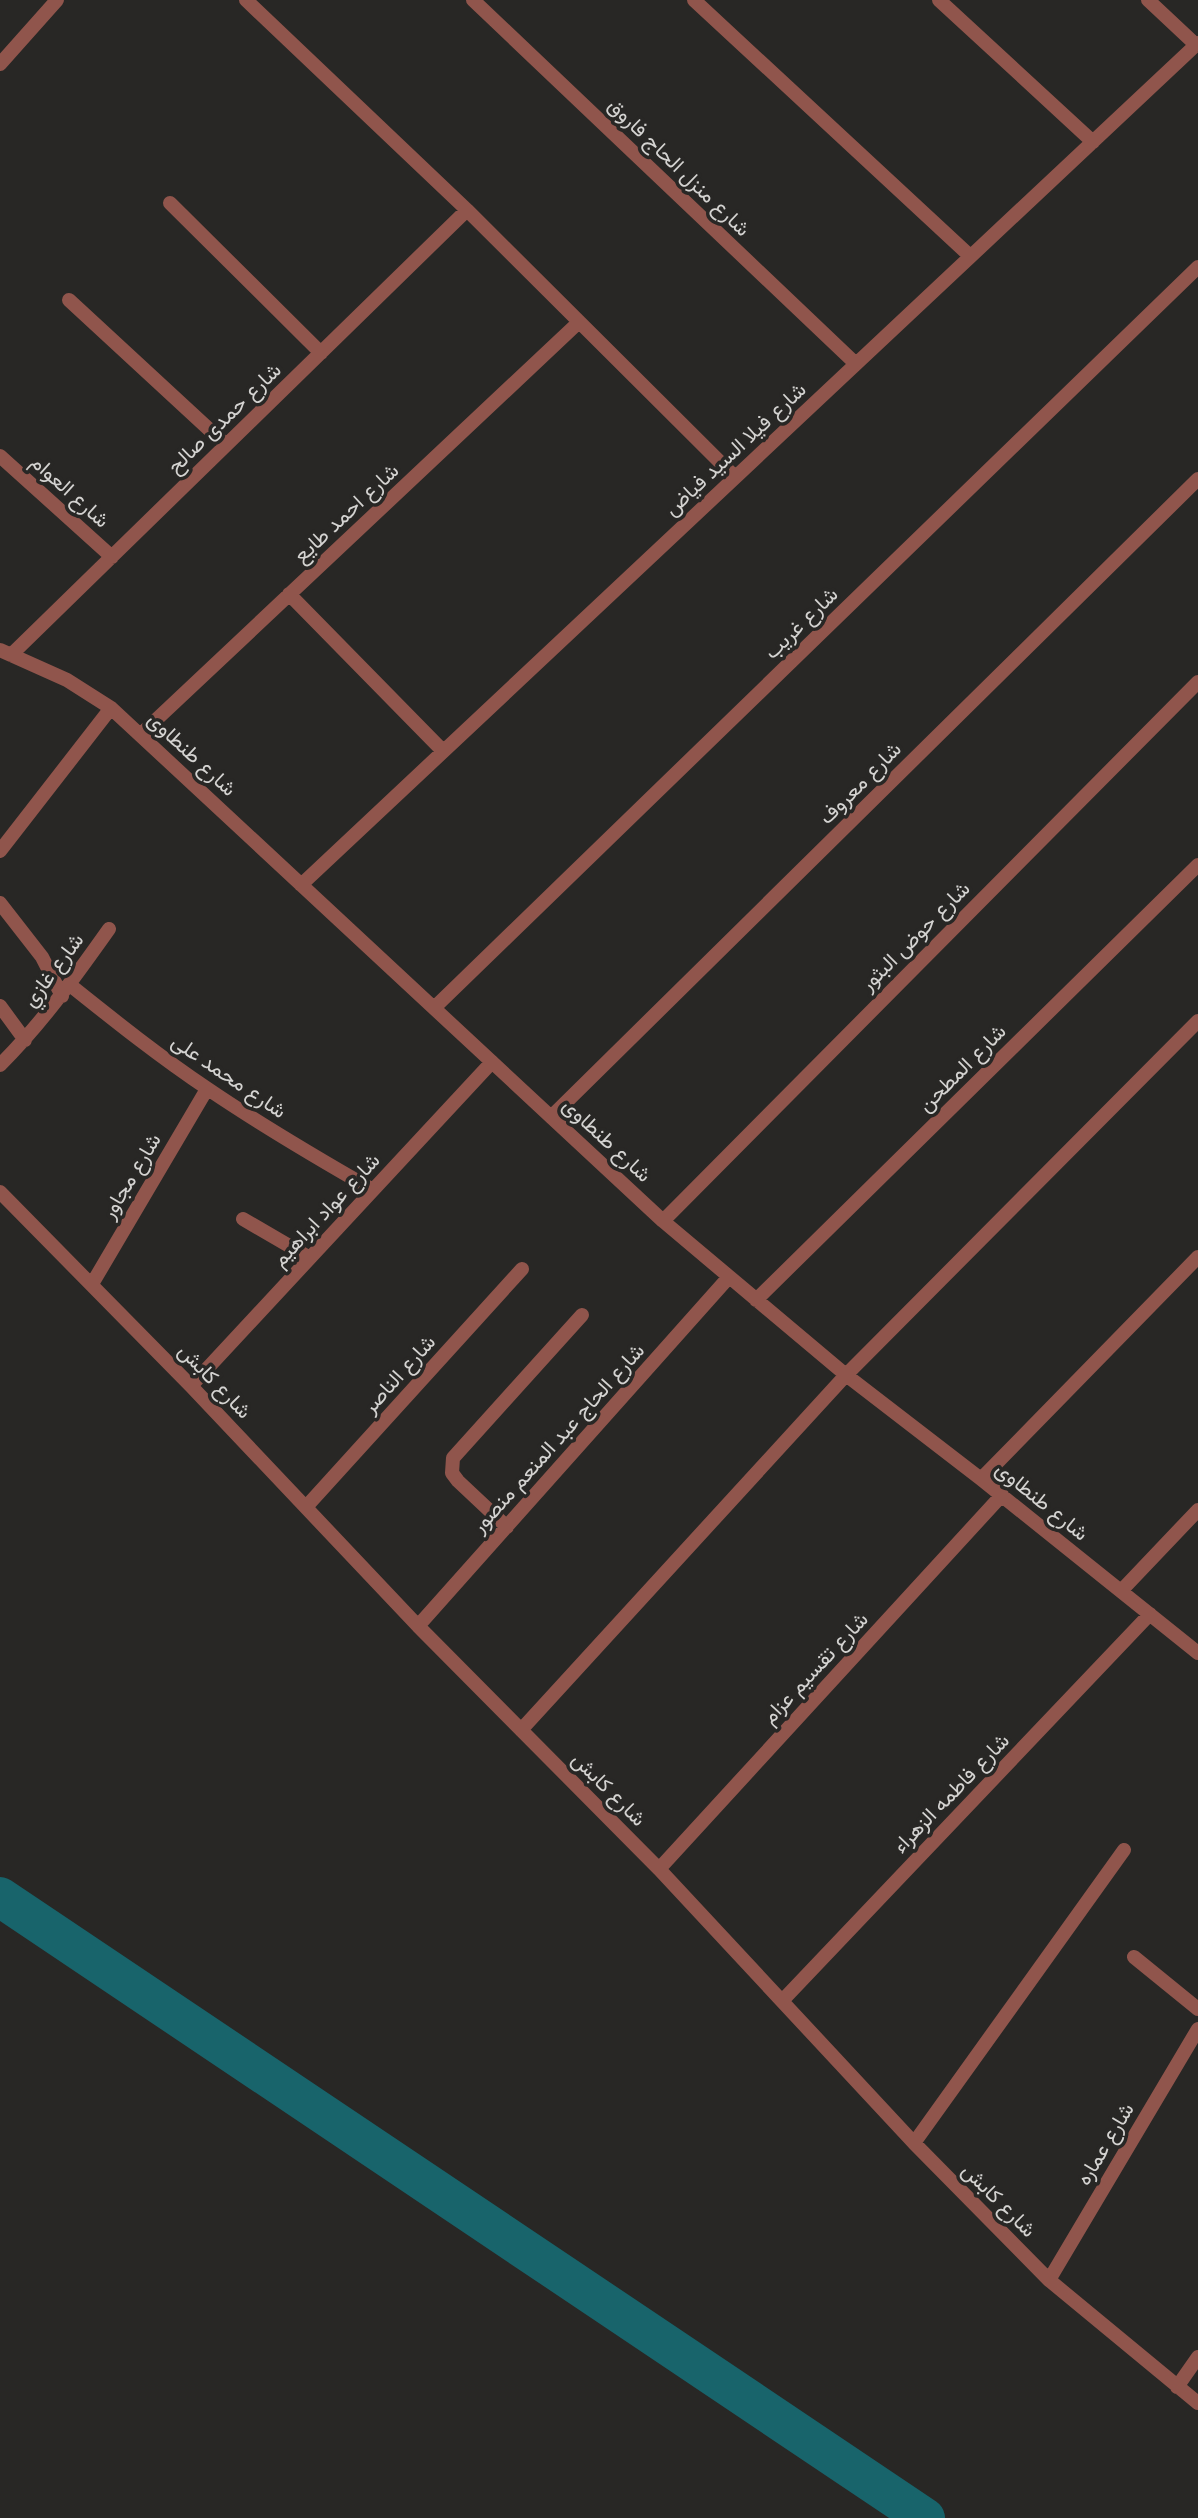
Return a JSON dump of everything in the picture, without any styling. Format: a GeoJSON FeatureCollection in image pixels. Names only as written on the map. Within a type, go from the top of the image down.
{"type":"FeatureCollection","features":[{"type":"Feature","properties":{"kind":"street"},"geometry":{"type":"LineString","coordinates":[[0,64],[57,0]]}},
{"type":"Feature","properties":{"kind":"street"},"geometry":{"type":"LineString","coordinates":[[246,0],[467,210],[736,477]]}},
{"type":"Feature","properties":{"kind":"street","name":"شارع منزل الحاج فاروق"},"geometry":{"type":"LineString","coordinates":[[473,0],[856,364]]}},
{"type":"Feature","properties":{"kind":"street"},"geometry":{"type":"LineString","coordinates":[[694,0],[970,256]]}},
{"type":"Feature","properties":{"kind":"street"},"geometry":{"type":"LineString","coordinates":[[939,0],[1093,142]]}},
{"type":"Feature","properties":{"kind":"street"},"geometry":{"type":"LineString","coordinates":[[1148,0],[1197,44]]}},
{"type":"Feature","properties":{"kind":"street","name":"شارع فيلا السيد فياض"},"geometry":{"type":"LineString","coordinates":[[301,885],[1197,44]]}},
{"type":"Feature","properties":{"kind":"street"},"geometry":{"type":"LineString","coordinates":[[170,203],[321,353]]}},
{"type":"Feature","properties":{"kind":"street","name":"شارع حمدى صالح"},"geometry":{"type":"LineString","coordinates":[[4,654],[112,557],[467,210]]}},
{"type":"Feature","properties":{"kind":"street","name":"شارع غريب"},"geometry":{"type":"LineString","coordinates":[[434,1008],[1198,267]]}},
{"type":"Feature","properties":{"kind":"street"},"geometry":{"type":"LineString","coordinates":[[69,300],[226,445]]}},
{"type":"Feature","properties":{"kind":"street","name":"شارع احمد طايع"},"geometry":{"type":"LineString","coordinates":[[141,733],[579,322]]}},
{"type":"Feature","properties":{"kind":"street","name":"شارع العوام"},"geometry":{"type":"LineString","coordinates":[[0,456],[112,557]]}},
{"type":"Feature","properties":{"kind":"street","name":"شارع معروف"},"geometry":{"type":"LineString","coordinates":[[551,1117],[1198,479]]}},
{"type":"Feature","properties":{"kind":"street"},"geometry":{"type":"LineString","coordinates":[[289,594],[443,751]]}},
{"type":"Feature","properties":{"kind":"street","name":"شارع طنطاوى"},"geometry":{"type":"LineString","coordinates":[[4,654],[67,680],[111,708],[141,733],[663,1221],[846,1375],[1002,1495],[1198,1653]]}},
{"type":"Feature","properties":{"kind":"street","name":"شارع حوض البثور"},"geometry":{"type":"LineString","coordinates":[[663,1221],[1198,682]]}},
{"type":"Feature","properties":{"kind":"street"},"geometry":{"type":"LineString","coordinates":[[0,851],[111,708]]}},
{"type":"Feature","properties":{"kind":"street","name":"شارع المطحن"},"geometry":{"type":"LineString","coordinates":[[756,1300],[1198,865]]}},
{"type":"Feature","properties":{"kind":"street"},"geometry":{"type":"LineString","coordinates":[[0,903],[66,991]]}},
{"type":"Feature","properties":{"kind":"street","name":"شارع غازي"},"geometry":{"type":"LineString","coordinates":[[0,1065],[66,991],[109,929]]}},
{"type":"Feature","properties":{"kind":"street","name":"شارع محمد على"},"geometry":{"type":"LineString","coordinates":[[66,991],[207,1088],[289,1141],[373,1190]]}},
{"type":"Feature","properties":{"kind":"street"},"geometry":{"type":"LineString","coordinates":[[0,1006],[25,1040]]}},
{"type":"Feature","properties":{"kind":"street"},"geometry":{"type":"LineString","coordinates":[[521,1730],[846,1375],[1198,1021]]}},
{"type":"Feature","properties":{"kind":"street","name":"شارع عواد ابراهيم"},"geometry":{"type":"LineString","coordinates":[[191,1386],[492,1062]]}},
{"type":"Feature","properties":{"kind":"street","name":"شارع مجاور"},"geometry":{"type":"LineString","coordinates":[[92,1284],[207,1088]]}},
{"type":"Feature","properties":{"kind":"street","name":"شارع كابش"},"geometry":{"type":"LineString","coordinates":[[0,1192],[191,1386],[418,1626],[659,1869],[914,2143],[1049,2280],[1198,2403]]}},
{"type":"Feature","properties":{"kind":"street"},"geometry":{"type":"LineString","coordinates":[[243,1219],[310,1258]]}},
{"type":"Feature","properties":{"kind":"street"},"geometry":{"type":"LineString","coordinates":[[981,1479],[1198,1256]]}},
{"type":"Feature","properties":{"kind":"street","name":"شارع الناصر"},"geometry":{"type":"LineString","coordinates":[[306,1507],[522,1269]]}},
{"type":"Feature","properties":{"kind":"street","name":"شارع الحاج عبد المنعم منصور"},"geometry":{"type":"LineString","coordinates":[[418,1626],[729,1277]]}},
{"type":"Feature","properties":{"kind":"street"},"geometry":{"type":"LineString","coordinates":[[507,1527],[452,1474],[453,1458],[582,1315]]}},
{"type":"Feature","properties":{"kind":"street","name":"شارع تقسيم عزام"},"geometry":{"type":"LineString","coordinates":[[659,1869],[1002,1495]]}},
{"type":"Feature","properties":{"kind":"street"},"geometry":{"type":"LineString","coordinates":[[1121,1591],[1198,1510]]}},
{"type":"Feature","properties":{"kind":"street","name":"شارع فاطمه الزهراء"},"geometry":{"type":"LineString","coordinates":[[782,2001],[1150,1614]]}},
{"type":"Feature","properties":{"kind":"street"},"geometry":{"type":"LineString","coordinates":[[914,2143],[1124,1850]]}},
{"type":"Feature","properties":{"kind":"street"},"geometry":{"type":"LineString","coordinates":[[1135,1957],[1198,2009]]}},
{"type":"Feature","properties":{"kind":"street","name":"شارع عماره"},"geometry":{"type":"LineString","coordinates":[[1049,2280],[1198,2029]]}},
{"type":"Feature","properties":{"kind":"street"},"geometry":{"type":"LineString","coordinates":[[1177,2387],[1198,2357]]}},
{"type":"Feature","properties":{"kind":"waterway"},"geometry":{"type":"LineString","coordinates":[[0,1897],[925,2518]]}}]}
